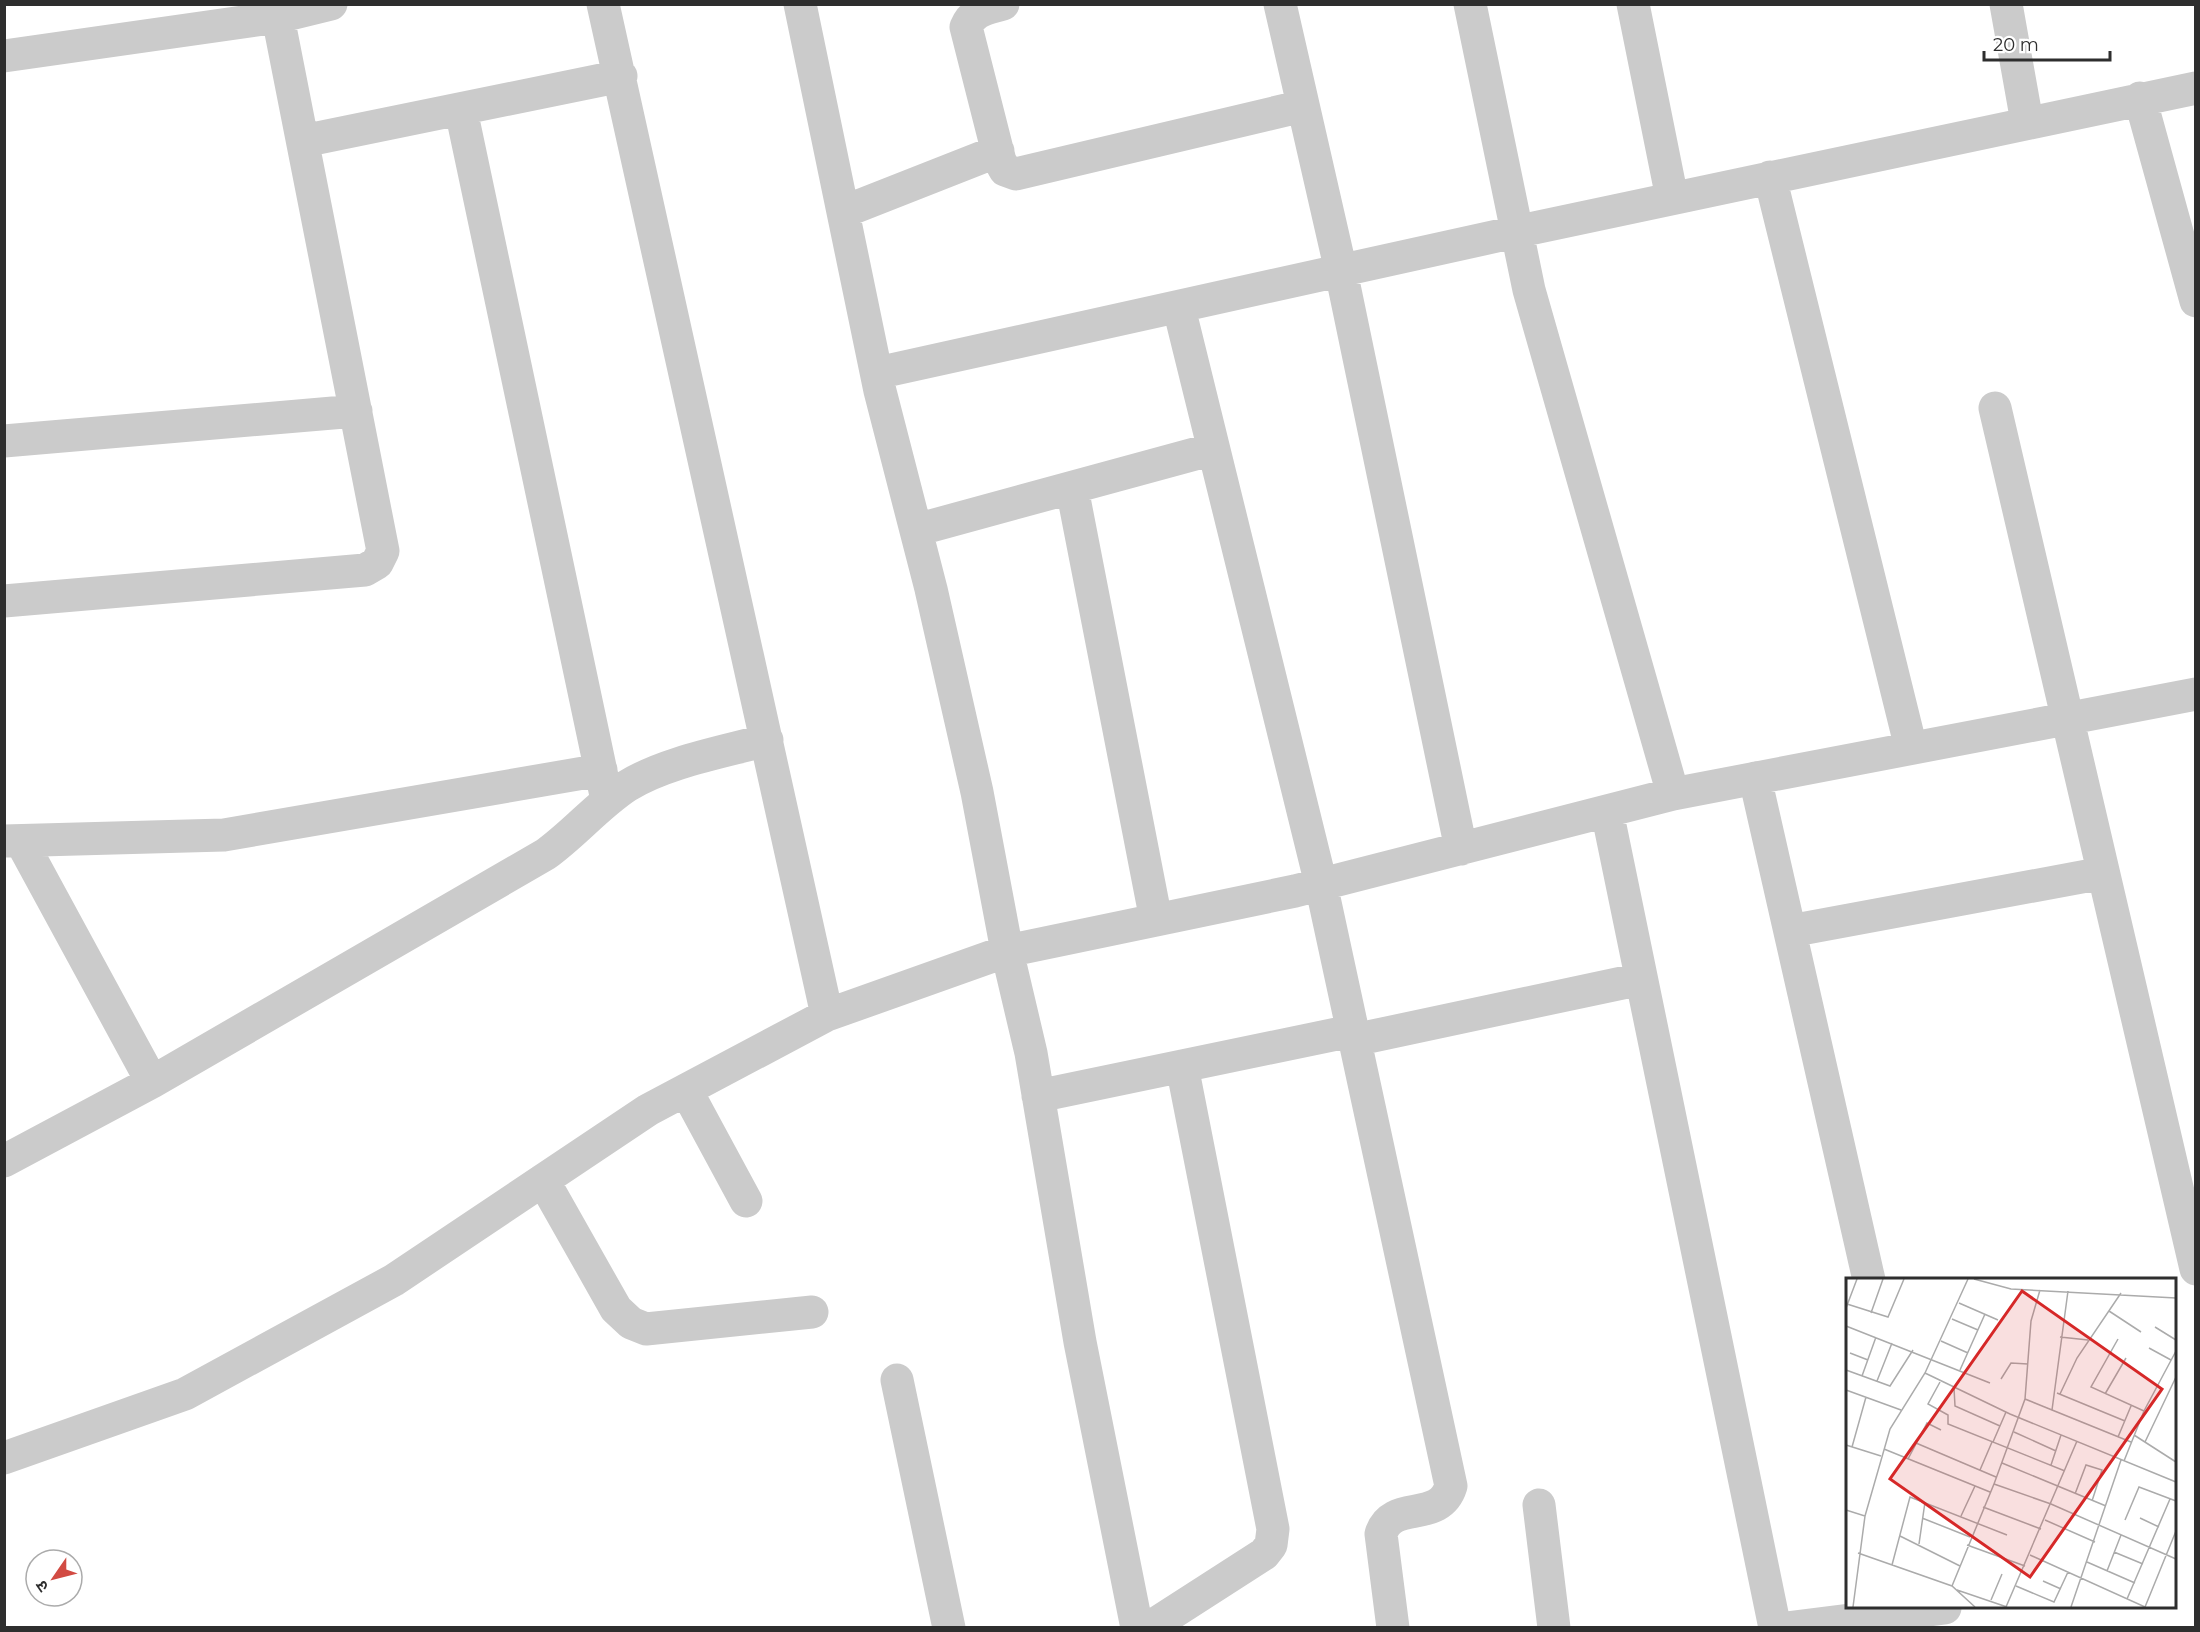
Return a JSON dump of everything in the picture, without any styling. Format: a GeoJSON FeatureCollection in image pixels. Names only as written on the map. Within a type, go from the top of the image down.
{"type":"FeatureCollection","features":[{"type":"Feature","properties":{"kind":"street"},"geometry":{"type":"LineString","coordinates":[[4,56],[278,17],[331,4]]}},
{"type":"Feature","properties":{"kind":"street"},"geometry":{"type":"LineString","coordinates":[[603,4],[621,76],[828,1015]]}},
{"type":"Feature","properties":{"kind":"street"},"geometry":{"type":"LineString","coordinates":[[800,4],[877,373],[977,792],[1007,951],[1031,1053],[1080,1342],[1137,1628]]}},
{"type":"Feature","properties":{"kind":"street"},"geometry":{"type":"LineString","coordinates":[[1003,4],[978,12],[969,18],[966,27],[998,150],[1005,170],[1016,174],[1303,106]]}},
{"type":"Feature","properties":{"kind":"street"},"geometry":{"type":"LineString","coordinates":[[1280,4],[1341,271],[1461,849]]}},
{"type":"Feature","properties":{"kind":"street"},"geometry":{"type":"LineString","coordinates":[[1470,4],[1515,232],[1529,290],[1673,794]]}},
{"type":"Feature","properties":{"kind":"street"},"geometry":{"type":"LineString","coordinates":[[1633,4],[1672,198]]}},
{"type":"Feature","properties":{"kind":"street"},"geometry":{"type":"LineString","coordinates":[[2006,4],[2027,122]]}},
{"type":"Feature","properties":{"kind":"street"},"geometry":{"type":"LineString","coordinates":[[4,601],[365,570],[377,563],[383,551],[278,17]]}},
{"type":"Feature","properties":{"kind":"street"},"geometry":{"type":"LineString","coordinates":[[303,141],[621,76]]}},
{"type":"Feature","properties":{"kind":"street"},"geometry":{"type":"LineString","coordinates":[[877,373],[1672,198],[2196,88]]}},
{"type":"Feature","properties":{"kind":"street"},"geometry":{"type":"LineString","coordinates":[[2140,98],[2196,301]]}},
{"type":"Feature","properties":{"kind":"street"},"geometry":{"type":"LineString","coordinates":[[4,1161],[152,1082],[546,854],[574,834],[604,785],[461,110]]}},
{"type":"Feature","properties":{"kind":"street"},"geometry":{"type":"LineString","coordinates":[[843,212],[998,150]]}},
{"type":"Feature","properties":{"kind":"street"},"geometry":{"type":"LineString","coordinates":[[1770,177],[1911,748]]}},
{"type":"Feature","properties":{"kind":"street"},"geometry":{"type":"LineString","coordinates":[[1179,308],[1321,884],[1450,1486],[1447,1499],[1437,1506],[1394,1517],[1384,1523],[1381,1534],[1394,1628]]}},
{"type":"Feature","properties":{"kind":"street"},"geometry":{"type":"LineString","coordinates":[[1995,408],[2193,1248]]}},
{"type":"Feature","properties":{"kind":"street"},"geometry":{"type":"LineString","coordinates":[[4,441],[356,411]]}},
{"type":"Feature","properties":{"kind":"street"},"geometry":{"type":"LineString","coordinates":[[916,530],[1214,449]]}},
{"type":"Feature","properties":{"kind":"street"},"geometry":{"type":"LineString","coordinates":[[1072,488],[1156,920]]}},
{"type":"Feature","properties":{"kind":"street"},"geometry":{"type":"LineString","coordinates":[[4,1458],[184,1394],[394,1280],[648,1110],[828,1015],[1007,951],[1321,884],[1673,794],[2196,693]]}},
{"type":"Feature","properties":{"kind":"street"},"geometry":{"type":"LineString","coordinates":[[152,1082],[13,841],[224,836],[604,785],[767,740]]}},
{"type":"Feature","properties":{"kind":"street"},"geometry":{"type":"LineString","coordinates":[[1755,778],[1869,1278]]}},
{"type":"Feature","properties":{"kind":"street"},"geometry":{"type":"LineString","coordinates":[[1607,811],[1775,1628]]}},
{"type":"Feature","properties":{"kind":"street"},"geometry":{"type":"LineString","coordinates":[[1790,931],[2103,873]]}},
{"type":"Feature","properties":{"kind":"street"},"geometry":{"type":"LineString","coordinates":[[1038,1096],[1182,1066],[1641,979]]}},
{"type":"Feature","properties":{"kind":"street"},"geometry":{"type":"LineString","coordinates":[[1149,1628],[1264,1554],[1271,1545],[1273,1529],[1182,1066]]}},
{"type":"Feature","properties":{"kind":"street"},"geometry":{"type":"LineString","coordinates":[[686,1090],[746,1201]]}},
{"type":"Feature","properties":{"kind":"street"},"geometry":{"type":"LineString","coordinates":[[543,1180],[616,1310],[631,1323],[646,1329],[812,1312]]}},
{"type":"Feature","properties":{"kind":"street"},"geometry":{"type":"LineString","coordinates":[[897,1380],[949,1628]]}},
{"type":"Feature","properties":{"kind":"street"},"geometry":{"type":"LineString","coordinates":[[1539,1505],[1554,1628]]}},
{"type":"Feature","properties":{"kind":"street"},"geometry":{"type":"LineString","coordinates":[[1786,1628],[1946,1614]]}}]}
